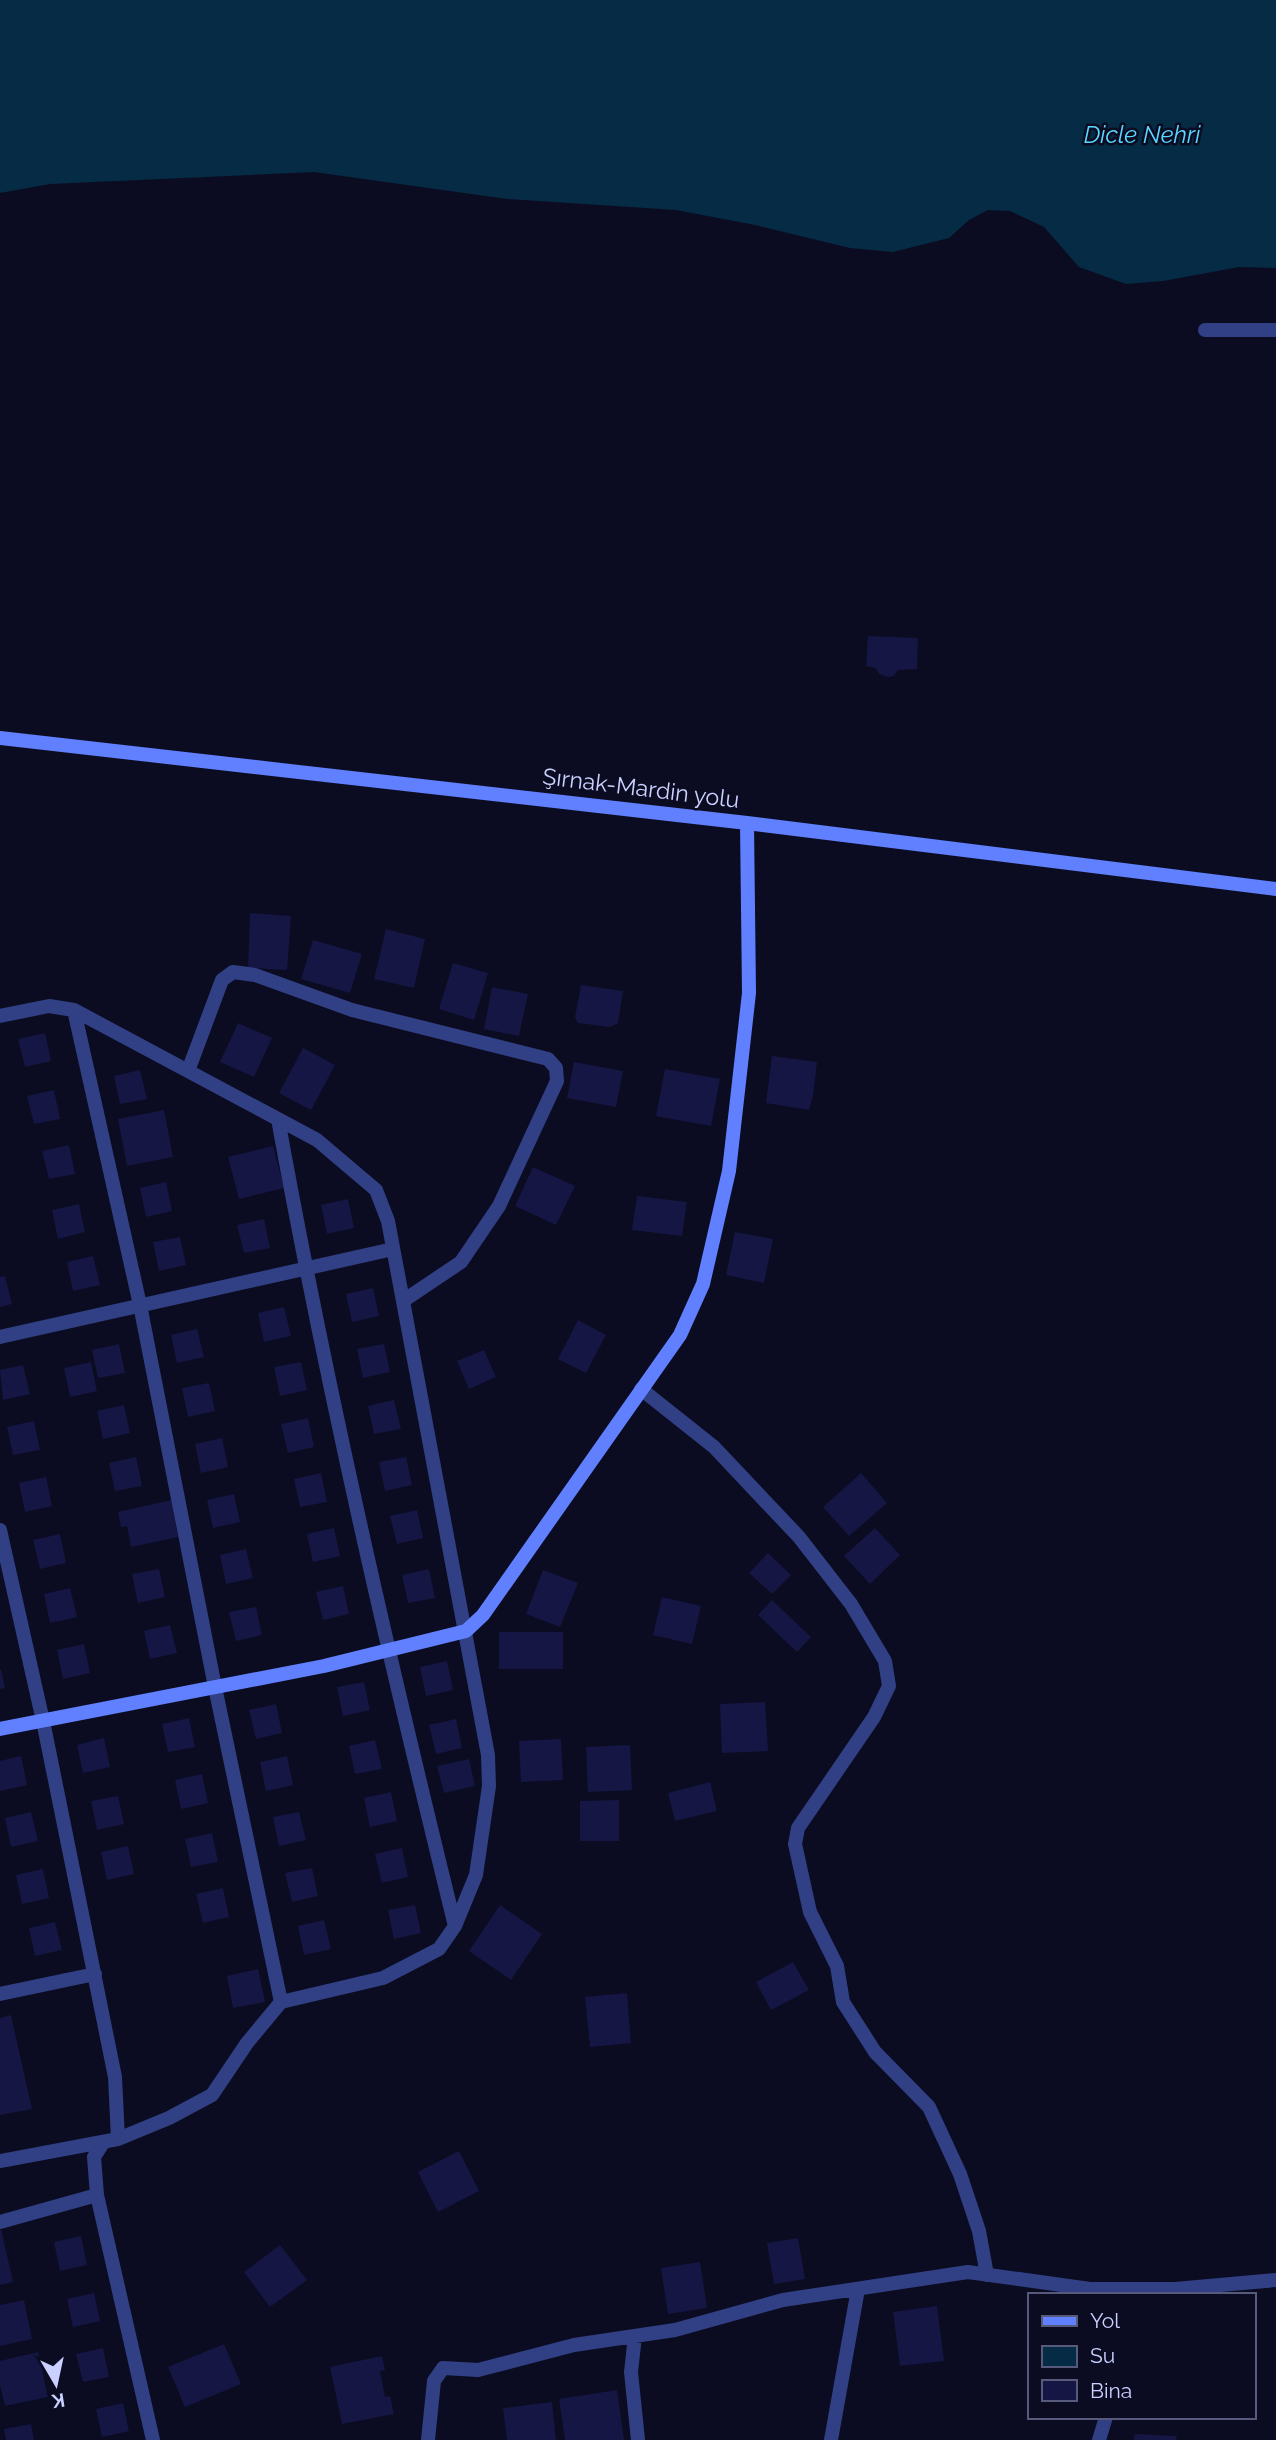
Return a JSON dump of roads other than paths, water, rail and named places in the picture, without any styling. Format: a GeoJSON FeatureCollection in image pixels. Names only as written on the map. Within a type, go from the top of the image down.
{"type":"FeatureCollection","features":[{"type":"Feature","properties":{"kind":"street"},"geometry":{"type":"LineString","coordinates":[[1205,330],[1276,330]]}},
{"type":"Feature","properties":{"kind":"street","name":"Şırnak-Mardin yolu"},"geometry":{"type":"LineString","coordinates":[[0,738],[747,823],[1276,889]]}},
{"type":"Feature","properties":{"kind":"street"},"geometry":{"type":"LineString","coordinates":[[0,1729],[324,1666],[466,1631],[482,1615],[680,1335],[703,1284],[729,1171],[749,993],[747,823]]}},
{"type":"Feature","properties":{"kind":"street"},"geometry":{"type":"LineString","coordinates":[[188,1071],[222,979],[233,972],[255,975],[352,1010],[548,1059],[556,1068],[557,1081],[499,1206],[461,1262],[403,1301]]}},
{"type":"Feature","properties":{"kind":"street"},"geometry":{"type":"LineString","coordinates":[[0,1016],[50,1006],[74,1010],[317,1140],[376,1191],[388,1221],[466,1631],[488,1755],[489,1786],[477,1875],[455,1926],[439,1949],[383,1978],[281,2002],[247,2043],[212,2095],[169,2118],[103,2143],[0,2161]]}},
{"type":"Feature","properties":{"kind":"street"},"geometry":{"type":"LineString","coordinates":[[74,1010],[141,1305],[215,1687],[281,2002]]}},
{"type":"Feature","properties":{"kind":"street"},"geometry":{"type":"LineString","coordinates":[[278,1119],[305,1269],[387,1650],[455,1926]]}},
{"type":"Feature","properties":{"kind":"street"},"geometry":{"type":"LineString","coordinates":[[0,1337],[393,1249]]}},
{"type":"Feature","properties":{"kind":"street"},"geometry":{"type":"LineString","coordinates":[[641,1388],[714,1447],[799,1537],[851,1604],[885,1661],[888,1686],[874,1717],[798,1828],[795,1844],[810,1912],[837,1966],[844,2002],[875,2052],[929,2107],[960,2174],[979,2231],[987,2275]]}},
{"type":"Feature","properties":{"kind":"street"},"geometry":{"type":"LineString","coordinates":[[0,1530],[43,1721],[116,2077],[118,2139]]}},
{"type":"Feature","properties":{"kind":"street"},"geometry":{"type":"LineString","coordinates":[[0,1994],[94,1974]]}},
{"type":"Feature","properties":{"kind":"street"},"geometry":{"type":"LineString","coordinates":[[103,2143],[94,2157],[97,2195],[153,2440]]}},
{"type":"Feature","properties":{"kind":"street"},"geometry":{"type":"LineString","coordinates":[[0,2222],[97,2195]]}},
{"type":"Feature","properties":{"kind":"street"},"geometry":{"type":"LineString","coordinates":[[428,2440],[434,2381],[443,2368],[478,2370],[574,2345],[675,2330],[783,2300],[968,2272],[1090,2289],[1134,2292],[1276,2280]]}},
{"type":"Feature","properties":{"kind":"street"},"geometry":{"type":"LineString","coordinates":[[831,2440],[858,2289]]}},
{"type":"Feature","properties":{"kind":"street"},"geometry":{"type":"LineString","coordinates":[[635,2336],[631,2372],[638,2440]]}},
{"type":"Feature","properties":{"kind":"street"},"geometry":{"type":"LineString","coordinates":[[1099,2440],[1105,2419]]}},
{"type":"Feature","properties":{"kind":"water","name":"Dicle Nehri"},"geometry":{"type":"Polygon","coordinates":[[[0,0],[1276,0],[1276,268],[1239,267],[1163,281],[1126,284],[1079,267],[1044,227],[1010,211],[988,210],[969,220],[949,238],[893,252],[850,248],[755,225],[676,210],[507,199],[314,172],[50,184],[0,193],[0,0]]]}}]}
